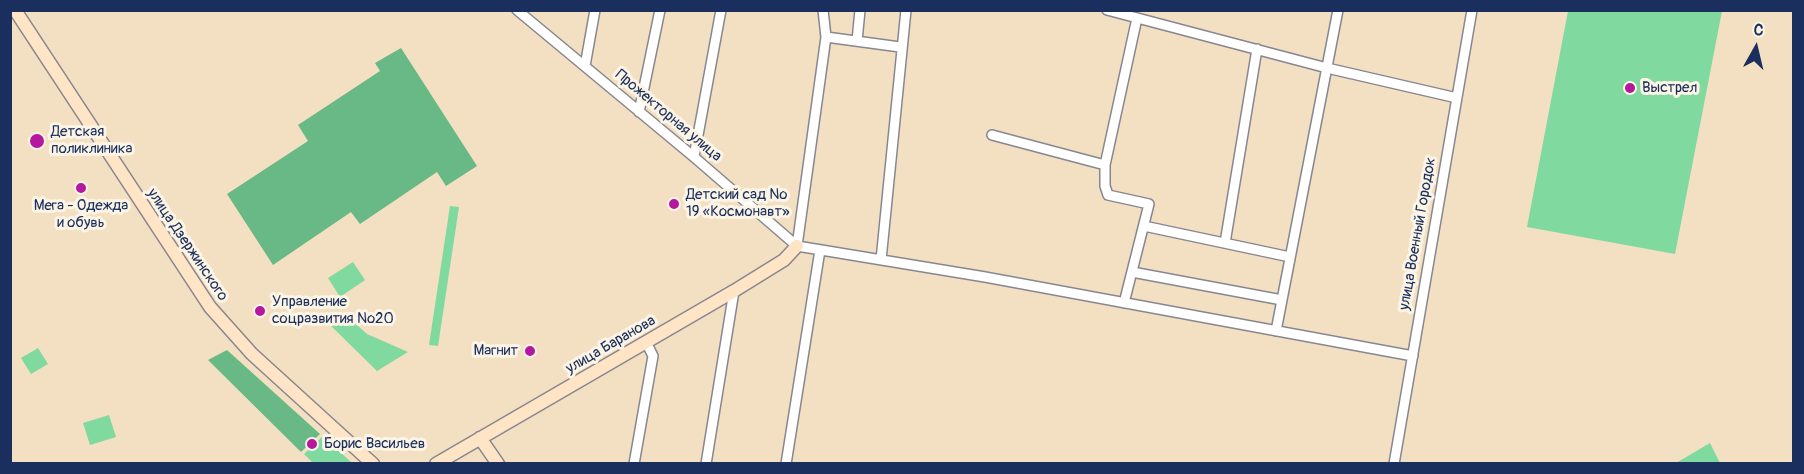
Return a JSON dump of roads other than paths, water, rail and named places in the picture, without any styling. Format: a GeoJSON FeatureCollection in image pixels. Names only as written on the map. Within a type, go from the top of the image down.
{"type":"FeatureCollection","features":[{"type":"Feature","properties":{"kind":"street","name":"улица Дзержинского"},"geometry":{"type":"LineString","coordinates":[[15,10],[210,307],[252,354],[373,464]]}},
{"type":"Feature","properties":{"kind":"street","name":"Прожекторная улица"},"geometry":{"type":"LineString","coordinates":[[517,10],[797,246]]}},
{"type":"Feature","properties":{"kind":"street"},"geometry":{"type":"LineString","coordinates":[[585,66],[596,10]]}},
{"type":"Feature","properties":{"kind":"street"},"geometry":{"type":"LineString","coordinates":[[639,112],[660,10]]}},
{"type":"Feature","properties":{"kind":"street"},"geometry":{"type":"LineString","coordinates":[[694,157],[721,10]]}},
{"type":"Feature","properties":{"kind":"street"},"geometry":{"type":"LineString","coordinates":[[823,10],[826,37],[797,246],[1413,356]]}},
{"type":"Feature","properties":{"kind":"street"},"geometry":{"type":"LineString","coordinates":[[857,41],[860,10]]}},
{"type":"Feature","properties":{"kind":"street"},"geometry":{"type":"LineString","coordinates":[[881,260],[900,47],[906,10]]}},
{"type":"Feature","properties":{"kind":"street"},"geometry":{"type":"LineString","coordinates":[[1107,10],[1327,68],[1457,98]]}},
{"type":"Feature","properties":{"kind":"street"},"geometry":{"type":"LineString","coordinates":[[1276,331],[1338,10]]}},
{"type":"Feature","properties":{"kind":"street","name":"улица Военный Городок"},"geometry":{"type":"LineString","coordinates":[[1394,464],[1473,10]]}},
{"type":"Feature","properties":{"kind":"street"},"geometry":{"type":"LineString","coordinates":[[1124,303],[1149,204],[1108,195],[1105,186],[1105,165],[1137,18]]}},
{"type":"Feature","properties":{"kind":"street"},"geometry":{"type":"LineString","coordinates":[[826,37],[900,47]]}},
{"type":"Feature","properties":{"kind":"street"},"geometry":{"type":"LineString","coordinates":[[1225,243],[1257,49]]}},
{"type":"Feature","properties":{"kind":"street"},"geometry":{"type":"LineString","coordinates":[[992,135],[1105,165]]}},
{"type":"Feature","properties":{"kind":"street"},"geometry":{"type":"LineString","coordinates":[[1144,226],[1290,257]]}},
{"type":"Feature","properties":{"kind":"street","name":"улица Баранова"},"geometry":{"type":"LineString","coordinates":[[436,464],[734,291],[784,260],[797,246]]}},
{"type":"Feature","properties":{"kind":"street"},"geometry":{"type":"LineString","coordinates":[[786,464],[820,250]]}},
{"type":"Feature","properties":{"kind":"street"},"geometry":{"type":"LineString","coordinates":[[1132,272],[1282,300]]}},
{"type":"Feature","properties":{"kind":"street"},"geometry":{"type":"LineString","coordinates":[[706,464],[734,291]]}},
{"type":"Feature","properties":{"kind":"street"},"geometry":{"type":"LineString","coordinates":[[634,464],[653,356],[646,342]]}},
{"type":"Feature","properties":{"kind":"street"},"geometry":{"type":"LineString","coordinates":[[480,438],[498,464]]}},
{"type":"Feature","properties":{"kind":"place","name":"Выстрел"},"geometry":{"type":"Point","coordinates":[1630,88]}},
{"type":"Feature","properties":{"kind":"place","name":"Детская поликлиника"},"geometry":{"type":"Point","coordinates":[37,141]}},
{"type":"Feature","properties":{"kind":"place","name":"Мега - Одежда и обувь"},"geometry":{"type":"Point","coordinates":[81,188]}},
{"type":"Feature","properties":{"kind":"place","name":"Детский сад № 19 «Космонавт»"},"geometry":{"type":"Point","coordinates":[674,204]}},
{"type":"Feature","properties":{"kind":"place","name":"Управление соцразвития №20"},"geometry":{"type":"Point","coordinates":[260,311]}},
{"type":"Feature","properties":{"kind":"place","name":"Магнит"},"geometry":{"type":"Point","coordinates":[530,351]}},
{"type":"Feature","properties":{"kind":"place","name":"Борис Васильев"},"geometry":{"type":"Point","coordinates":[312,444]}}]}
